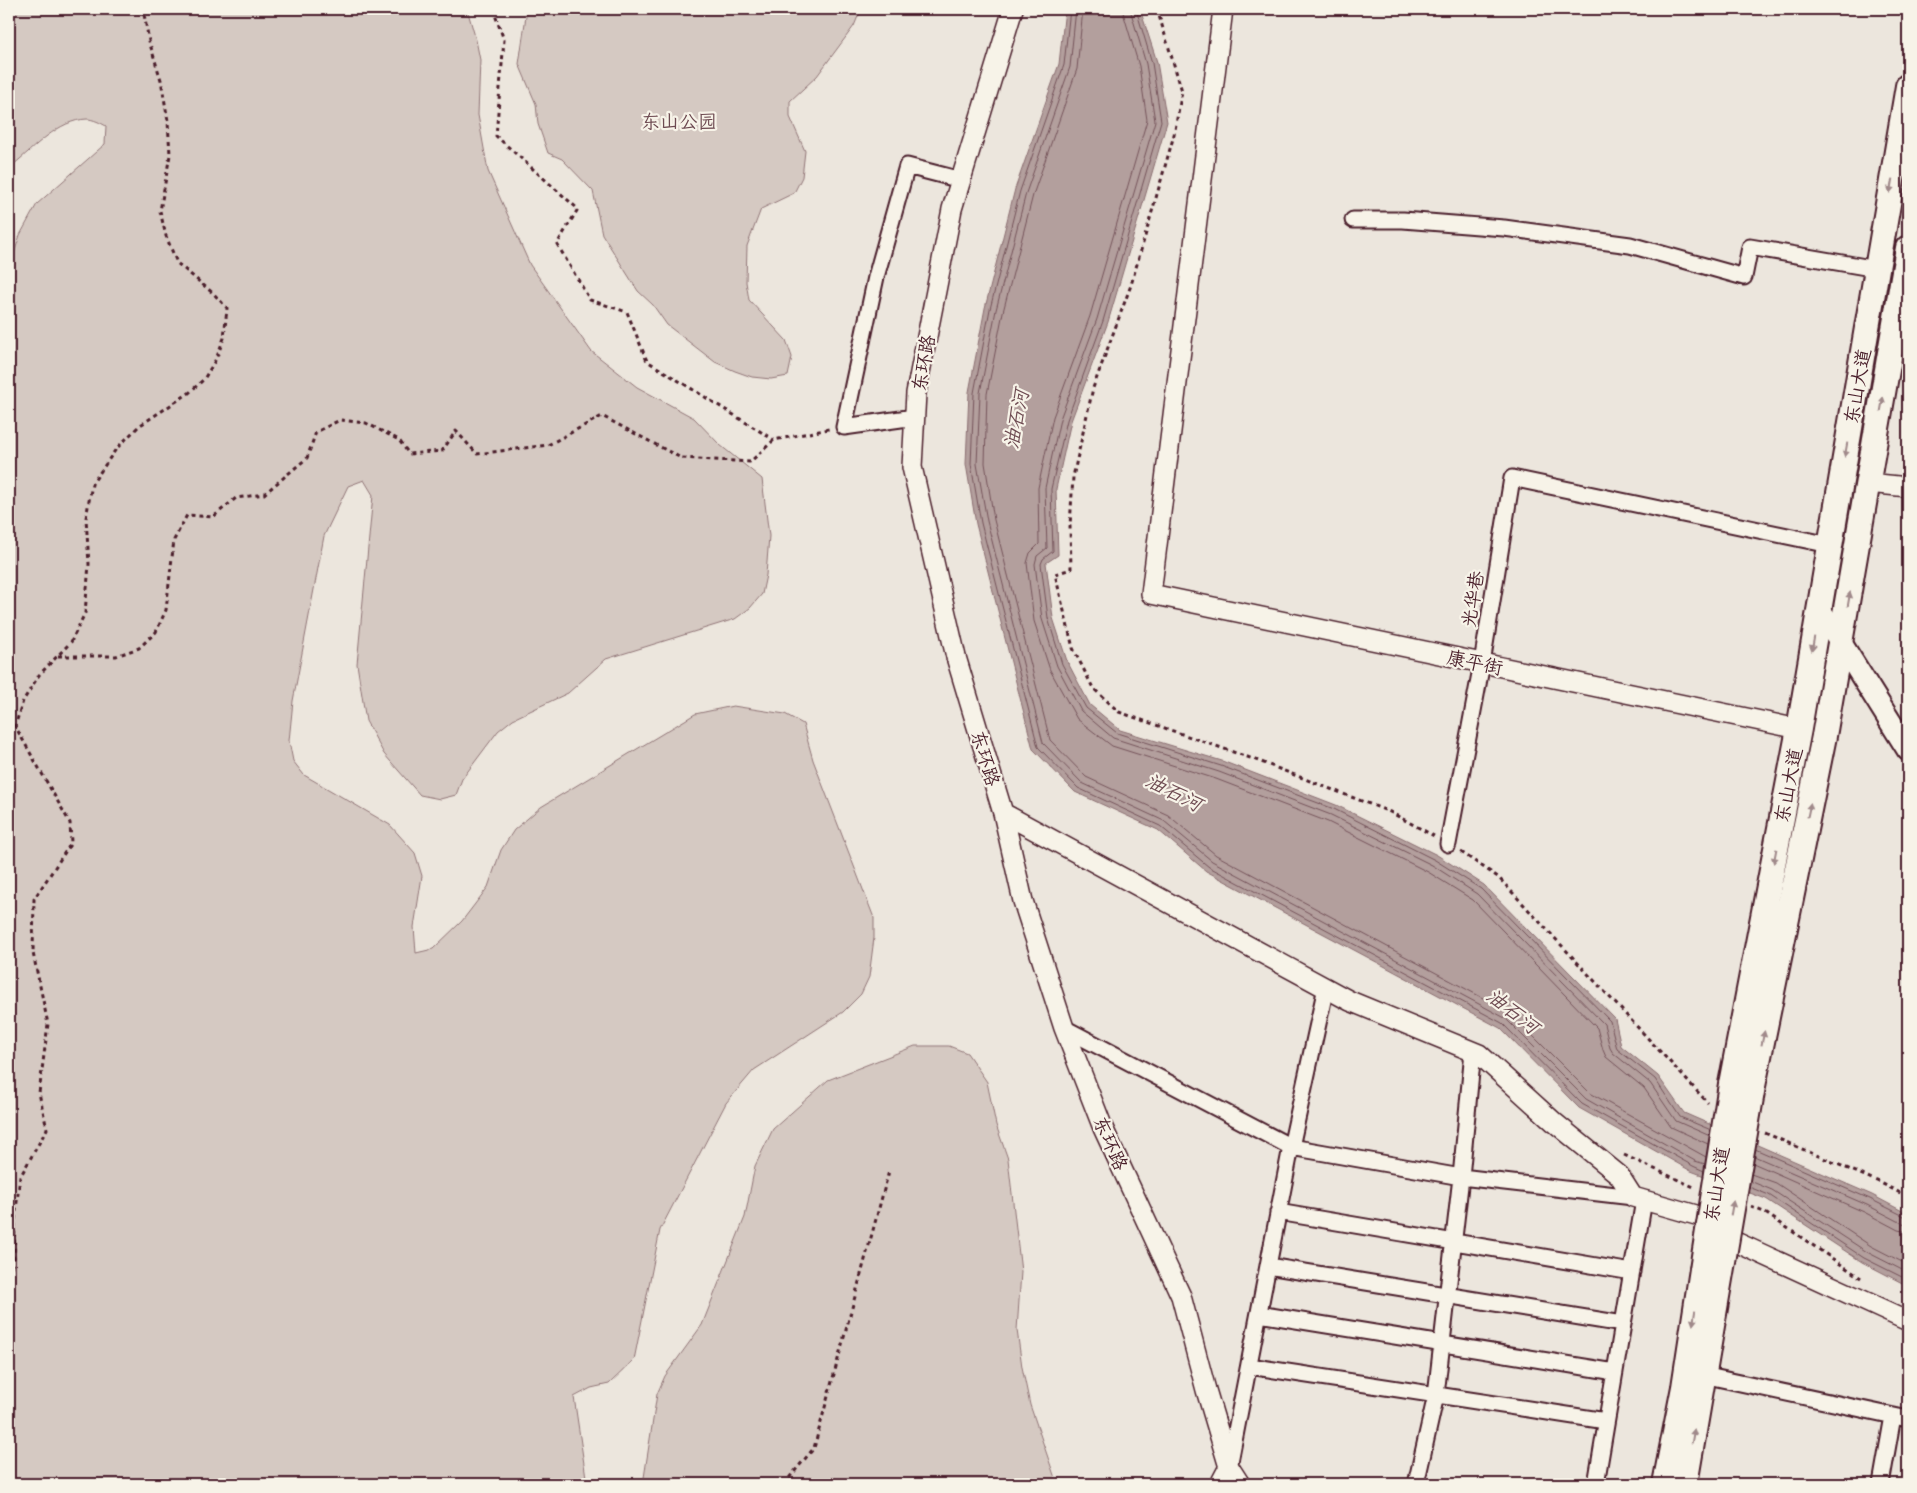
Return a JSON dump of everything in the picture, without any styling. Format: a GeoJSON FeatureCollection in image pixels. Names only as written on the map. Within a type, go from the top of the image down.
{"type":"FeatureCollection","features":[{"type":"Feature","properties":{"kind":"main road","name":"东山大道"},"geometry":{"type":"LineString","coordinates":[[1665,1484],[1684,1387],[1711,1271],[1727,1238],[1746,1125],[1742,1085],[1798,729],[1908,86]]}},
{"type":"Feature","properties":{"kind":"main road","name":"东山大道"},"geometry":{"type":"LineString","coordinates":[[1685,1484],[1703,1375],[1711,1271],[1710,1219],[1824,736],[1908,248]]}},
{"type":"Feature","properties":{"kind":"main road"},"geometry":{"type":"LineString","coordinates":[[1819,608],[1908,750]]}},
{"type":"Feature","properties":{"kind":"street","name":"东环路"},"geometry":{"type":"LineString","coordinates":[[1013,9],[952,209],[918,383],[912,467],[956,657],[1002,813],[1023,901],[1064,1028],[1103,1128],[1180,1296],[1229,1467],[1240,1484]]}},
{"type":"Feature","properties":{"kind":"street","name":"康平街"},"geometry":{"type":"LineString","coordinates":[[1223,9],[1151,594],[1798,729]]}},
{"type":"Feature","properties":{"kind":"street"},"geometry":{"type":"LineString","coordinates":[[915,417],[844,427],[876,277],[908,166],[961,180]]}},
{"type":"Feature","properties":{"kind":"street"},"geometry":{"type":"LineString","coordinates":[[1353,220],[1403,220],[1504,228],[1630,246],[1744,277],[1750,247],[1877,269]]}},
{"type":"Feature","properties":{"kind":"street","name":"光华巷"},"geometry":{"type":"LineString","coordinates":[[1448,844],[1482,663],[1512,478],[1830,545]]}},
{"type":"Feature","properties":{"kind":"street"},"geometry":{"type":"LineString","coordinates":[[1868,483],[1908,487]]}},
{"type":"Feature","properties":{"kind":"street"},"geometry":{"type":"LineString","coordinates":[[1002,813],[1350,1001],[1479,1054],[1554,1122],[1619,1175],[1639,1199],[1632,1272],[1596,1484]]}},
{"type":"Feature","properties":{"kind":"street"},"geometry":{"type":"LineString","coordinates":[[1220,1484],[1229,1467],[1291,1147],[1326,987]]}},
{"type":"Feature","properties":{"kind":"street"},"geometry":{"type":"LineString","coordinates":[[1064,1028],[1291,1147],[1461,1177],[1639,1199],[1710,1219]]}},
{"type":"Feature","properties":{"kind":"street"},"geometry":{"type":"LineString","coordinates":[[1416,1484],[1436,1395],[1461,1177],[1473,1051]]}},
{"type":"Feature","properties":{"kind":"street"},"geometry":{"type":"LineString","coordinates":[[1278,1212],[1632,1272]]}},
{"type":"Feature","properties":{"kind":"street"},"geometry":{"type":"LineString","coordinates":[[1727,1238],[1908,1321]]}},
{"type":"Feature","properties":{"kind":"street"},"geometry":{"type":"LineString","coordinates":[[1268,1266],[1623,1324]]}},
{"type":"Feature","properties":{"kind":"street"},"geometry":{"type":"LineString","coordinates":[[1259,1314],[1615,1372]]}},
{"type":"Feature","properties":{"kind":"street"},"geometry":{"type":"LineString","coordinates":[[1249,1366],[1606,1421]]}},
{"type":"Feature","properties":{"kind":"street"},"geometry":{"type":"LineString","coordinates":[[1703,1375],[1908,1419]]}},
{"type":"Feature","properties":{"kind":"street"},"geometry":{"type":"LineString","coordinates":[[1881,1484],[1893,1416]]}},
{"type":"Feature","properties":{"kind":"path"},"geometry":{"type":"LineString","coordinates":[[9,1275],[14,1258],[15,1218],[20,1177],[46,1129],[39,1093],[48,1024],[33,953],[34,899],[71,843],[70,823],[15,726],[24,701],[39,675],[71,642],[85,613],[89,564],[86,518],[92,484],[116,449],[139,426],[189,393],[204,379],[216,359],[224,338],[227,308],[214,294],[177,263],[166,236],[160,211],[170,155],[168,121],[162,80],[149,41],[143,9]]}},
{"type":"Feature","properties":{"kind":"path"},"geometry":{"type":"LineString","coordinates":[[492,9],[504,40],[496,136],[578,209],[557,244],[590,300],[627,312],[647,361],[774,440]]}},
{"type":"Feature","properties":{"kind":"path"},"geometry":{"type":"LineString","coordinates":[[58,656],[116,656],[139,648],[156,632],[166,610],[174,540],[187,515],[213,517],[236,498],[264,494],[307,458],[316,432],[340,420],[366,423],[399,440],[409,454],[442,451],[456,431],[477,454],[548,445],[602,416],[681,458],[750,462],[774,440],[844,427]]}},
{"type":"Feature","properties":{"kind":"path"},"geometry":{"type":"LineString","coordinates":[[1746,1125],[1879,1182],[1908,1197]]}},
{"type":"Feature","properties":{"kind":"path"},"geometry":{"type":"LineString","coordinates":[[1620,1153],[1684,1184],[1702,1190]]}},
{"type":"Feature","properties":{"kind":"path"},"geometry":{"type":"LineString","coordinates":[[784,1484],[814,1448],[889,1171]]}},
{"type":"Feature","properties":{"kind":"path"},"geometry":{"type":"LineString","coordinates":[[1746,1206],[1764,1212],[1864,1280]]}},
{"type":"Feature","properties":{"kind":"green space"},"geometry":{"type":"Polygon","coordinates":[[[9,9],[467,9],[480,60],[478,115],[488,171],[530,265],[591,351],[637,387],[694,418],[720,445],[762,479],[769,536],[766,575],[762,594],[750,608],[735,619],[606,659],[568,693],[513,719],[498,731],[462,779],[456,795],[440,799],[420,795],[384,754],[366,721],[357,664],[373,495],[364,480],[348,486],[324,536],[293,701],[289,741],[293,761],[304,775],[390,825],[415,853],[422,876],[414,927],[416,953],[433,949],[462,921],[488,887],[501,850],[514,830],[541,807],[695,714],[733,706],[785,714],[803,724],[813,760],[874,918],[874,938],[869,977],[861,994],[843,1012],[754,1070],[726,1103],[660,1230],[634,1360],[609,1384],[591,1388],[574,1397],[587,1484],[9,1484],[9,269],[20,235],[37,204],[105,144],[106,126],[87,119],[66,124],[38,143],[13,165],[9,172],[9,9]]]}},
{"type":"Feature","properties":{"kind":"green space","name":"东山公园"},"geometry":{"type":"Polygon","coordinates":[[[527,9],[861,9],[854,26],[817,76],[790,101],[790,117],[805,151],[802,177],[794,193],[761,209],[747,246],[746,282],[749,300],[786,340],[792,357],[788,376],[771,379],[752,377],[715,362],[667,325],[653,305],[638,291],[602,234],[593,191],[562,159],[548,153],[538,124],[536,104],[519,64],[527,9]]]}},
{"type":"Feature","properties":{"kind":"green space"},"geometry":{"type":"Polygon","coordinates":[[[915,1046],[949,1046],[967,1053],[987,1082],[996,1125],[1008,1159],[1021,1272],[1017,1330],[1022,1367],[1030,1405],[1057,1484],[643,1484],[657,1394],[665,1376],[702,1325],[745,1217],[755,1166],[773,1129],[828,1080],[915,1046]]]}},
{"type":"Feature","properties":{"kind":"water","name":"油石河"},"geometry":{"type":"Polygon","coordinates":[[[1065,9],[1140,9],[1157,62],[1167,122],[1108,322],[1071,421],[1056,489],[1058,555],[1046,563],[1053,618],[1067,661],[1090,705],[1120,730],[1222,761],[1336,805],[1437,855],[1484,885],[1615,1019],[1621,1046],[1658,1076],[1684,1113],[1872,1195],[1908,1214],[1908,1286],[1862,1262],[1766,1199],[1691,1171],[1579,1108],[1500,1028],[1206,871],[1158,830],[1075,792],[1033,749],[976,524],[966,464],[969,392],[985,308],[1015,189],[1059,64],[1065,9]]]}}]}
